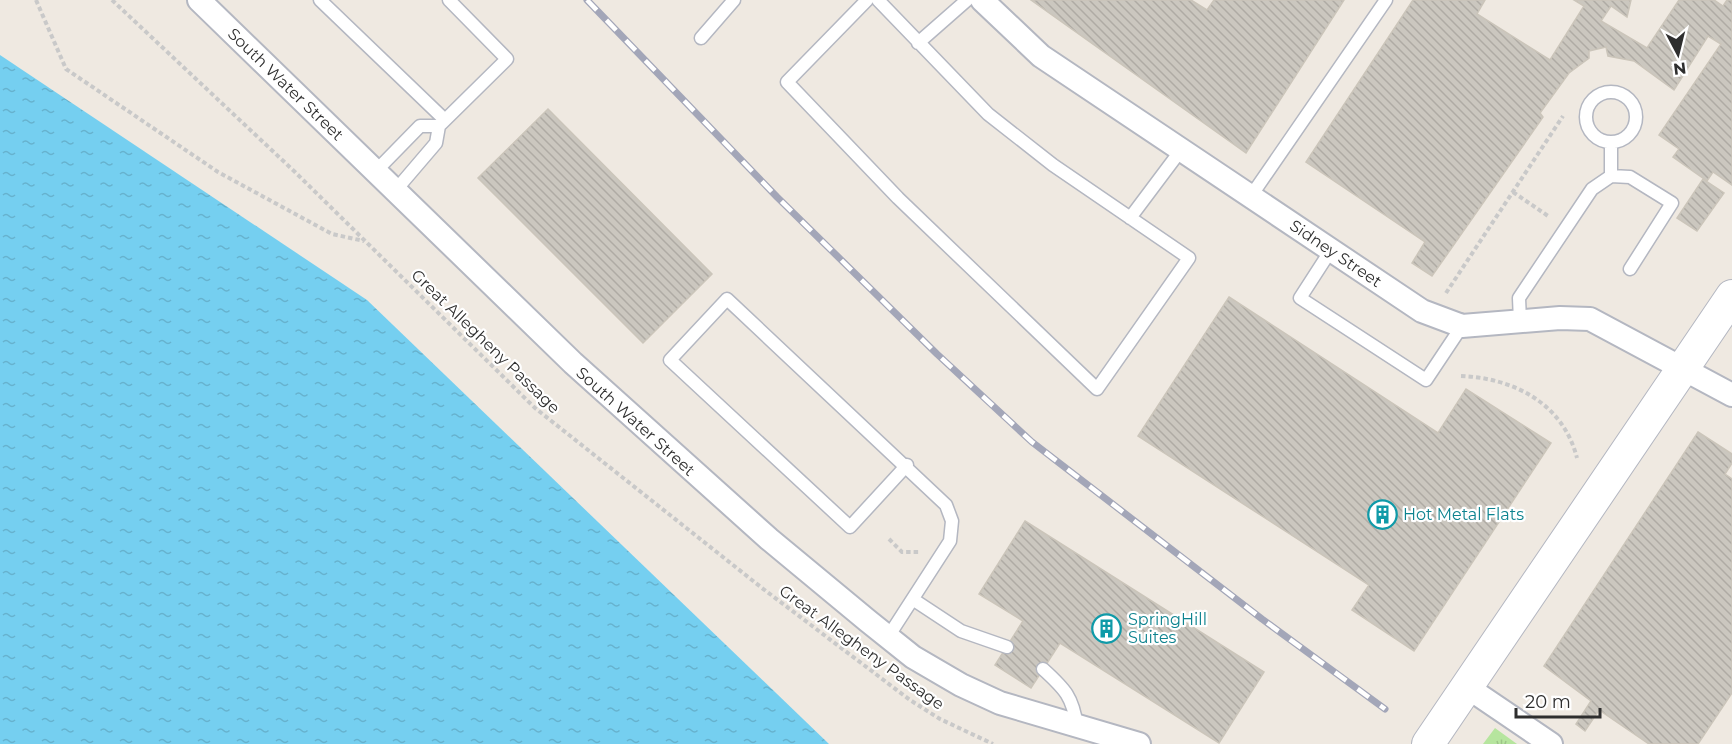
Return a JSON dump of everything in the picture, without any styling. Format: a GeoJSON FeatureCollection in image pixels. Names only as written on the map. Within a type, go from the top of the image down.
{"type":"FeatureCollection","features":[{"type":"Feature","properties":{"kind":"main road"},"geometry":{"type":"LineString","coordinates":[[1428,744],[1732,296]]}},
{"type":"Feature","properties":{"kind":"street","name":"South Water Street"},"geometry":{"type":"LineString","coordinates":[[200,0],[573,363],[769,539],[913,657],[961,685],[1000,703],[1139,744]]}},
{"type":"Feature","properties":{"kind":"street","name":"Sidney Street"},"geometry":{"type":"LineString","coordinates":[[982,0],[1041,56],[1422,310],[1462,326],[1560,318],[1590,319],[1732,395]]}},
{"type":"Feature","properties":{"kind":"street"},"geometry":{"type":"LineString","coordinates":[[1467,687],[1551,744]]}},
{"type":"Feature","properties":{"kind":"lane"},"geometry":{"type":"LineString","coordinates":[[320,0],[442,123]]}},
{"type":"Feature","properties":{"kind":"lane"},"geometry":{"type":"LineString","coordinates":[[395,191],[436,143],[442,123],[507,59],[449,0]]}},
{"type":"Feature","properties":{"kind":"lane"},"geometry":{"type":"LineString","coordinates":[[701,38],[734,0]]}},
{"type":"Feature","properties":{"kind":"lane"},"geometry":{"type":"LineString","coordinates":[[867,0],[787,82],[897,198],[1097,389],[1189,258],[1053,165],[988,114],[878,0]]}},
{"type":"Feature","properties":{"kind":"lane"},"geometry":{"type":"LineString","coordinates":[[918,43],[967,0]]}},
{"type":"Feature","properties":{"kind":"lane"},"geometry":{"type":"LineString","coordinates":[[1251,196],[1386,0]]}},
{"type":"Feature","properties":{"kind":"lane"},"geometry":{"type":"LineString","coordinates":[[1614,91],[1631,101],[1637,119],[1628,136],[1611,142],[1593,135],[1585,117],[1588,106],[1594,98],[1614,91]]}},
{"type":"Feature","properties":{"kind":"lane"},"geometry":{"type":"LineString","coordinates":[[375,172],[420,126],[442,123]]}},
{"type":"Feature","properties":{"kind":"lane"},"geometry":{"type":"LineString","coordinates":[[1611,142],[1611,176]]}},
{"type":"Feature","properties":{"kind":"lane"},"geometry":{"type":"LineString","coordinates":[[1130,218],[1181,150]]}},
{"type":"Feature","properties":{"kind":"lane"},"geometry":{"type":"LineString","coordinates":[[1520,321],[1519,298],[1592,189],[1611,176],[1630,177],[1672,203],[1630,269]]}},
{"type":"Feature","properties":{"kind":"lane"},"geometry":{"type":"LineString","coordinates":[[1331,250],[1300,298],[1426,380],[1462,326]]}},
{"type":"Feature","properties":{"kind":"lane"},"geometry":{"type":"LineString","coordinates":[[888,637],[950,541],[952,522],[946,505],[907,465],[727,299],[670,360],[850,527],[907,465]]}},
{"type":"Feature","properties":{"kind":"lane"},"geometry":{"type":"LineString","coordinates":[[914,600],[961,631],[1007,647]]}},
{"type":"Feature","properties":{"kind":"lane"},"geometry":{"type":"LineString","coordinates":[[1043,669],[1067,691],[1074,709],[1077,727]]}},
{"type":"Feature","properties":{"kind":"path"},"geometry":{"type":"LineString","coordinates":[[36,0],[66,69],[218,172],[332,234],[365,241]]}},
{"type":"Feature","properties":{"kind":"path","name":"Great Allegheny Passage"},"geometry":{"type":"LineString","coordinates":[[112,0],[365,241],[535,408],[762,588],[910,700],[940,719],[993,744]]}},
{"type":"Feature","properties":{"kind":"path"},"geometry":{"type":"LineString","coordinates":[[1446,293],[1563,116]]}},
{"type":"Feature","properties":{"kind":"path"},"geometry":{"type":"LineString","coordinates":[[1513,192],[1548,216]]}},
{"type":"Feature","properties":{"kind":"path"},"geometry":{"type":"LineString","coordinates":[[1461,376],[1497,379],[1524,390],[1540,402],[1566,431],[1577,458]]}},
{"type":"Feature","properties":{"kind":"path"},"geometry":{"type":"LineString","coordinates":[[889,539],[902,552],[920,552]]}},
{"type":"Feature","properties":{"kind":"green space"},"geometry":{"type":"Polygon","coordinates":[[[1495,728],[1517,744],[1483,744],[1495,728]]]}},
{"type":"Feature","properties":{"kind":"water"},"geometry":{"type":"Polygon","coordinates":[[[0,55],[367,300],[829,744],[0,744],[0,55]]]}},
{"type":"Feature","properties":{"kind":"building"},"geometry":{"type":"Polygon","coordinates":[[[1031,0],[1191,0],[1207,10],[1214,0],[1344,0],[1246,153],[1031,0]]]}},
{"type":"Feature","properties":{"kind":"building"},"geometry":{"type":"Polygon","coordinates":[[[1413,0],[1485,0],[1477,14],[1550,60],[1584,6],[1574,0],[1631,0],[1627,17],[1611,6],[1601,21],[1647,48],[1679,0],[1714,0],[1723,6],[1727,0],[1732,0],[1732,185],[1713,172],[1707,181],[1673,157],[1679,149],[1659,135],[1721,44],[1708,36],[1674,90],[1634,61],[1608,56],[1606,47],[1589,51],[1589,58],[1569,73],[1540,113],[1543,117],[1432,276],[1412,263],[1425,242],[1306,162],[1413,0]]]}},
{"type":"Feature","properties":{"kind":"building"},"geometry":{"type":"Polygon","coordinates":[[[548,109],[712,274],[643,343],[478,178],[548,109]]]}},
{"type":"Feature","properties":{"kind":"building"},"geometry":{"type":"Polygon","coordinates":[[[1703,179],[1724,193],[1697,231],[1677,218],[1703,179]]]}},
{"type":"Feature","properties":{"kind":"building","name":"Hot Metal Flats"},"geometry":{"type":"Polygon","coordinates":[[[1229,297],[1438,433],[1466,389],[1551,443],[1414,651],[1352,610],[1369,585],[1138,436],[1229,297]]]}},
{"type":"Feature","properties":{"kind":"building"},"geometry":{"type":"Polygon","coordinates":[[[1698,432],[1732,454],[1732,463],[1725,474],[1732,479],[1732,693],[1698,744],[1649,744],[1599,710],[1585,731],[1576,724],[1591,701],[1544,666],[1698,432]]]}},
{"type":"Feature","properties":{"kind":"building","name":"SpringHill Suites"},"geometry":{"type":"Polygon","coordinates":[[[1025,521],[1264,672],[1219,743],[1060,643],[1031,688],[995,665],[1023,621],[979,594],[1025,521]]]}},
{"type":"Feature","properties":{"kind":"railway"},"geometry":{"type":"LineString","coordinates":[[587,0],[777,197],[937,354],[1032,442],[1262,619],[1385,709]]}},
{"type":"Feature","properties":{"kind":"place","name":"Hot Metal Flats"},"geometry":{"type":"Point","coordinates":[1382,514]}},
{"type":"Feature","properties":{"kind":"place","name":"SpringHill Suites"},"geometry":{"type":"Point","coordinates":[1107,628]}}]}
